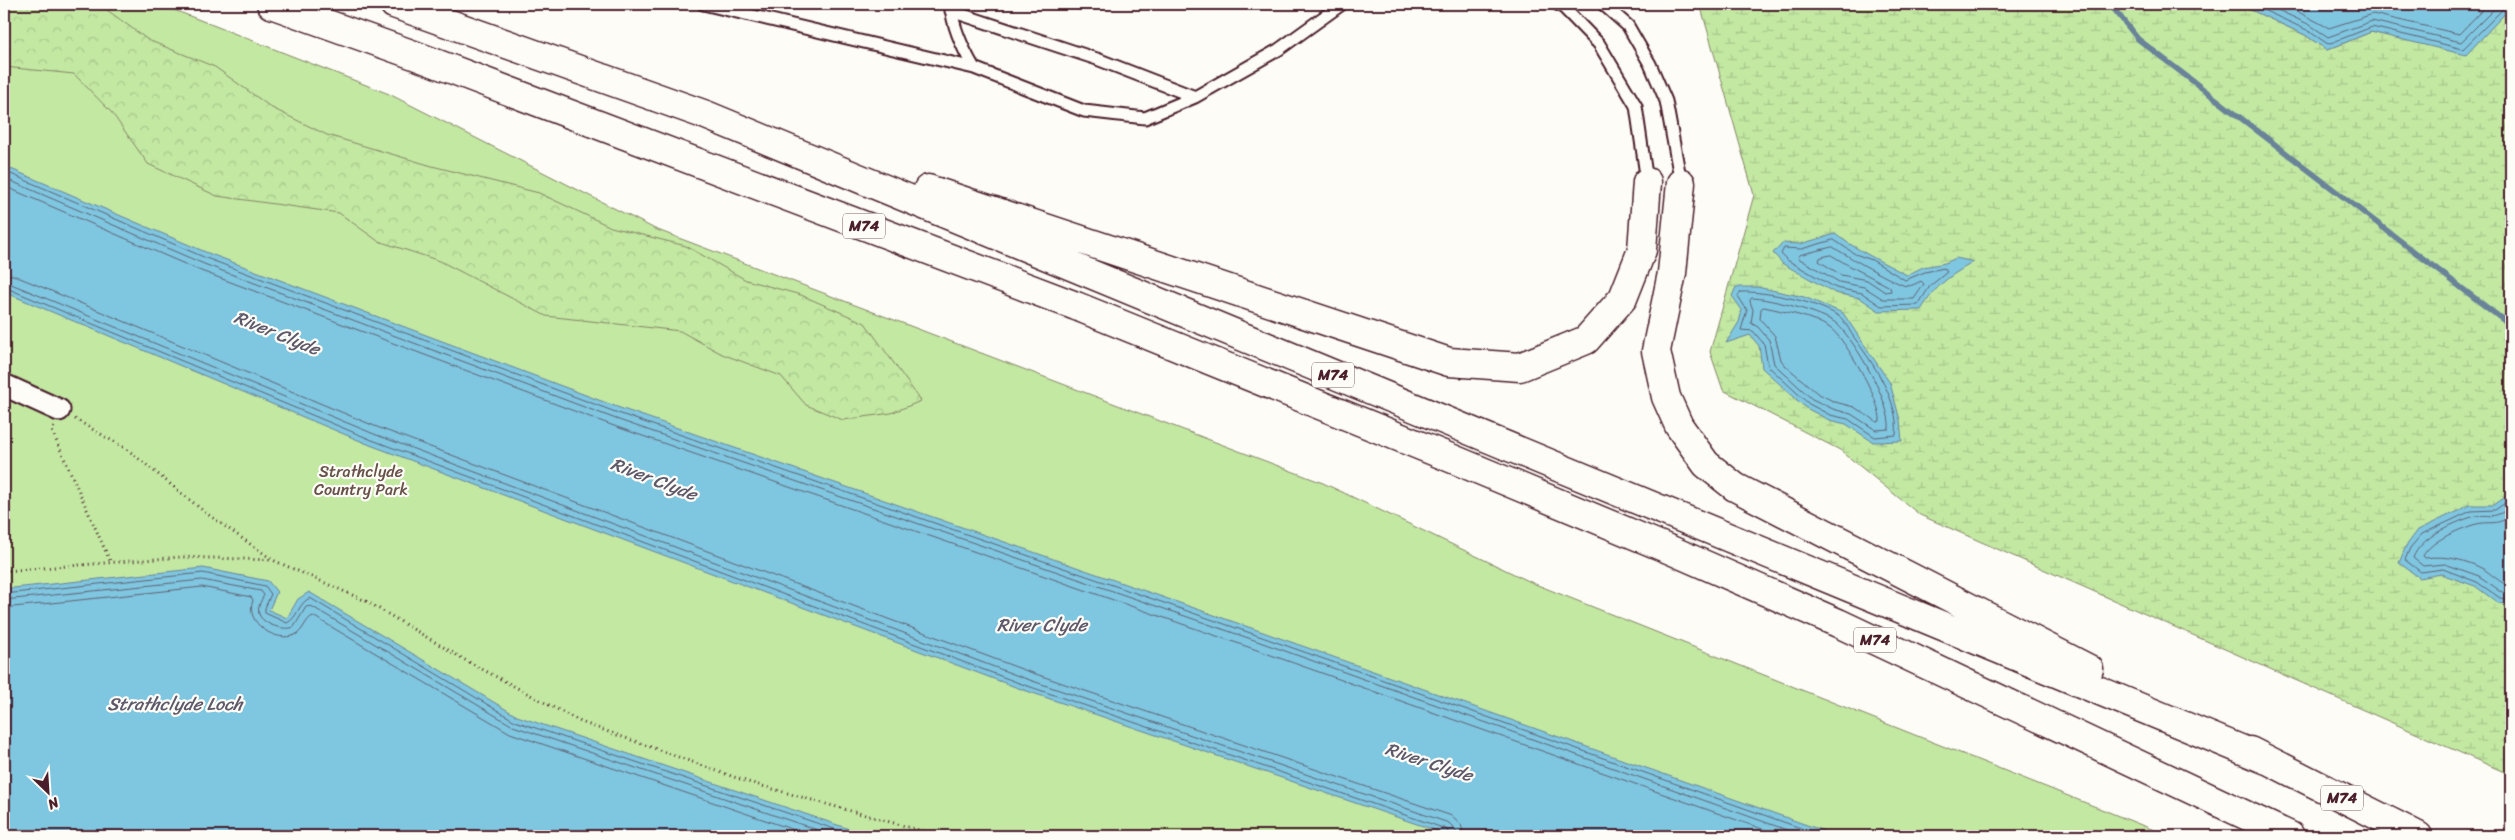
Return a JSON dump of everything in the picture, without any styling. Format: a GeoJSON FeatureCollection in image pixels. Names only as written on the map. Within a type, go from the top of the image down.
{"type":"FeatureCollection","features":[{"type":"Feature","properties":{"kind":"highway","name":"M74"},"geometry":{"type":"LineString","coordinates":[[271,4],[423,58],[1076,306],[1453,459],[1673,551],[1838,623],[2053,726],[2290,836]]}},
{"type":"Feature","properties":{"kind":"highway","name":"M74"},"geometry":{"type":"LineString","coordinates":[[394,4],[706,115],[2267,760],[2418,836]]}},
{"type":"Feature","properties":{"kind":"highway"},"geometry":{"type":"LineString","coordinates":[[706,115],[1449,362],[1520,367],[1586,340],[1623,298],[1642,250],[1647,182]]}},
{"type":"Feature","properties":{"kind":"highway"},"geometry":{"type":"LineString","coordinates":[[1680,183],[1672,273],[1656,351],[1666,397],[1678,426],[1706,464],[1735,488],[2267,760]]}},
{"type":"Feature","properties":{"kind":"street"},"geometry":{"type":"LineString","coordinates":[[4,385],[58,410]]}},
{"type":"Feature","properties":{"kind":"lane"},"geometry":{"type":"LineString","coordinates":[[702,4],[974,68],[1084,111],[1145,118],[1195,97],[1278,50],[1342,4]]}},
{"type":"Feature","properties":{"kind":"lane"},"geometry":{"type":"LineString","coordinates":[[1557,4],[1564,8],[1599,44],[1636,106],[1647,182]]}},
{"type":"Feature","properties":{"kind":"lane"},"geometry":{"type":"LineString","coordinates":[[1603,4],[1628,26],[1650,64],[1666,102],[1680,183]]}},
{"type":"Feature","properties":{"kind":"lane"},"geometry":{"type":"LineString","coordinates":[[951,7],[965,52],[974,68]]}},
{"type":"Feature","properties":{"kind":"lane"},"geometry":{"type":"LineString","coordinates":[[951,7],[1034,40],[1097,59],[1195,97]]}},
{"type":"Feature","properties":{"kind":"path"},"geometry":{"type":"LineString","coordinates":[[110,561],[52,431],[58,410],[128,450],[206,513],[273,560],[366,601],[465,660],[581,722],[748,782],[940,836]]}},
{"type":"Feature","properties":{"kind":"path"},"geometry":{"type":"LineString","coordinates":[[4,571],[110,561],[181,557],[273,560]]}},
{"type":"Feature","properties":{"kind":"green space","name":"Strathclyde Country Park"},"geometry":{"type":"Polygon","coordinates":[[[4,4],[159,4],[389,94],[655,229],[1323,483],[1535,584],[2169,836],[4,836],[4,4]]]}},
{"type":"Feature","properties":{"kind":"green space"},"geometry":{"type":"Polygon","coordinates":[[[4,4],[99,4],[148,40],[215,67],[272,108],[327,135],[432,166],[539,193],[611,227],[686,246],[746,280],[801,295],[865,323],[921,401],[891,413],[843,420],[806,405],[781,376],[722,354],[680,331],[546,316],[440,261],[378,241],[339,213],[217,196],[148,164],[112,113],[74,74],[4,67],[4,4]]]}},
{"type":"Feature","properties":{"kind":"green space"},"geometry":{"type":"Polygon","coordinates":[[[1700,4],[2082,4],[2114,9],[2142,4],[2238,4],[2305,35],[2327,50],[2371,32],[2466,54],[2511,7],[2511,775],[1920,515],[1840,450],[1723,390],[1710,352],[1754,195],[1700,4]]]}},
{"type":"Feature","properties":{"kind":"water"},"geometry":{"type":"Polygon","coordinates":[[[2238,4],[2511,4],[2511,7],[2466,55],[2371,32],[2327,50],[2305,35],[2238,4]]]}},
{"type":"Feature","properties":{"kind":"water","name":"River Clyde"},"geometry":{"type":"Polygon","coordinates":[[[4,166],[208,253],[620,408],[1260,631],[1838,836],[1452,836],[1018,688],[370,445],[4,292],[4,166]]]}},
{"type":"Feature","properties":{"kind":"water"},"geometry":{"type":"Polygon","coordinates":[[[1835,234],[1861,251],[1907,275],[1923,267],[1945,263],[1956,258],[1974,262],[1944,282],[1932,294],[1921,310],[1879,311],[1860,298],[1835,293],[1783,264],[1773,253],[1782,243],[1800,244],[1835,234]]]}},
{"type":"Feature","properties":{"kind":"water"},"geometry":{"type":"Polygon","coordinates":[[[1736,287],[1757,287],[1804,297],[1843,313],[1890,383],[1900,420],[1902,441],[1873,442],[1846,424],[1829,420],[1806,408],[1762,368],[1759,346],[1750,335],[1726,343],[1739,322],[1742,310],[1732,296],[1736,287]]]}},
{"type":"Feature","properties":{"kind":"water"},"geometry":{"type":"Polygon","coordinates":[[[2511,493],[2511,605],[2498,603],[2475,586],[2441,574],[2420,578],[2399,563],[2406,546],[2418,530],[2470,505],[2494,505],[2511,493]]]}},
{"type":"Feature","properties":{"kind":"water","name":"Strathclyde Loch"},"geometry":{"type":"Polygon","coordinates":[[[203,568],[268,581],[277,592],[269,610],[287,618],[298,599],[309,592],[517,716],[870,836],[4,836],[4,589],[203,568]]]}},
{"type":"Feature","properties":{"kind":"waterway"},"geometry":{"type":"LineString","coordinates":[[2114,9],[2138,39],[2511,326]]}}]}
